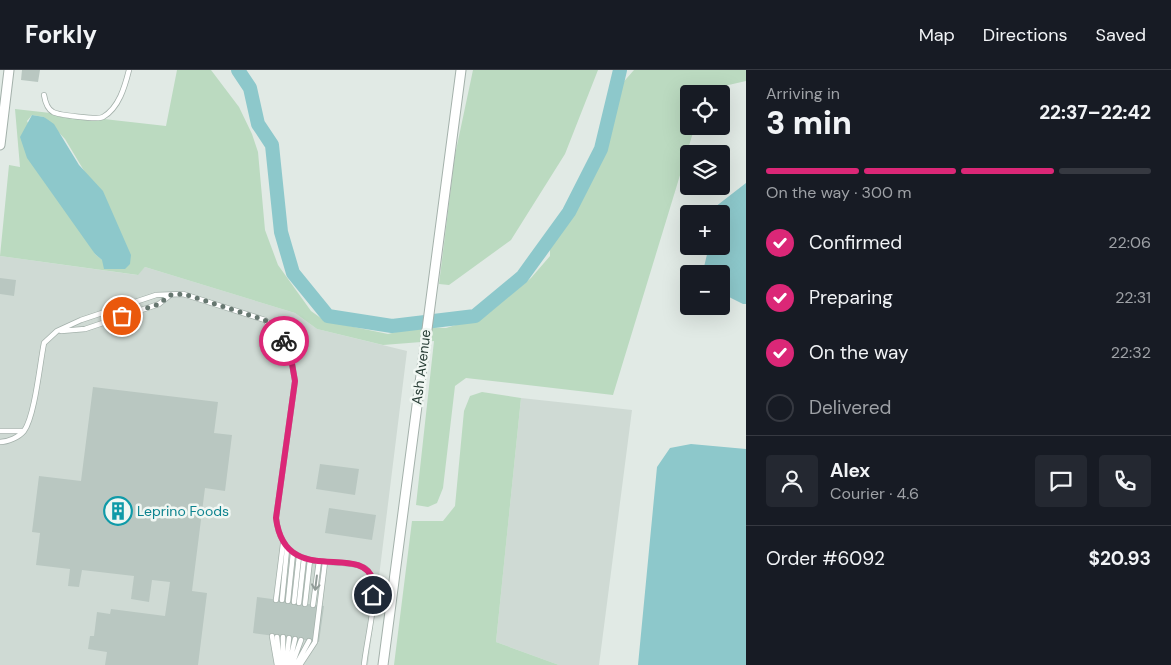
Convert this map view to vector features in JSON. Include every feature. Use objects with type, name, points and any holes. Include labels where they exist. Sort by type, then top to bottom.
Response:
[{"type":"street","points":[[0,145],[9,70]]},
{"type":"street","name":"Ash Avenue","points":[[383,665],[461,70]]},
{"type":"lane","points":[[44,95],[48,107],[54,113],[100,118],[108,113],[123,93],[129,70]]},
{"type":"lane","points":[[0,442],[8,442],[24,430],[34,401],[44,343],[57,331],[81,320],[156,295],[184,294],[265,320],[282,338],[291,358],[295,381],[276,518],[278,535],[287,549],[301,557],[310,560],[356,565],[367,570],[373,580],[364,665]]},
{"type":"lane","points":[[57,331],[85,329],[159,304],[170,295]]},
{"type":"lane","points":[[0,431],[24,430]]},
{"type":"lane","points":[[282,600],[283,544]]},
{"type":"lane","points":[[282,600],[287,549]]},
{"type":"lane","points":[[282,600],[293,553]]},
{"type":"lane","points":[[296,602],[301,557]]},
{"type":"lane","points":[[306,604],[310,560]]},
{"type":"lane","points":[[314,605],[318,561]]},
{"type":"lane","points":[[300,665],[315,642],[325,562]]},
{"type":"lane","points":[[272,636],[286,665]]},
{"type":"lane","points":[[278,637],[286,665]]},
{"type":"lane","points":[[286,638],[286,665]]},
{"type":"lane","points":[[286,665],[295,639]]},
{"type":"lane","points":[[286,665],[301,640]]},
{"type":"lane","points":[[286,665],[309,641]]},
{"type":"shaded area","points":[[0,256],[137,275],[145,267],[295,313],[317,329],[407,351],[368,665],[0,665]]},
{"type":"shaded area","points":[[521,398],[632,410],[599,665],[559,665],[496,642]]},
{"type":"green space","points":[[177,70],[211,70],[239,107],[252,134],[258,152],[265,230],[278,265],[311,311],[325,321],[388,334],[416,327],[446,328],[485,316],[531,278],[550,256],[550,247],[574,210],[604,148],[619,87],[634,70],[746,70],[746,81],[728,85],[680,85],[680,135],[692,135],[689,145],[680,145],[680,175],[613,395],[466,378],[455,386],[443,488],[437,503],[428,507],[416,505],[434,341],[383,345],[317,329],[295,313],[145,267],[138,275],[0,256],[9,165],[20,167],[15,109],[166,126]],"holes":[[[32,115],[44,117],[65,139],[86,174],[102,260],[95,254],[27,121]]]},
{"type":"green space","points":[[473,70],[598,70],[565,154],[511,240],[449,285],[439,284],[455,155]]},
{"type":"green space","points":[[482,392],[521,398],[496,642],[559,665],[394,665],[412,521],[443,521],[455,506],[464,411],[470,396]]},
{"type":"water","points":[[32,115],[44,117],[54,124],[79,165],[103,191],[131,255],[130,264],[125,269],[104,269],[102,260],[95,254],[27,158],[20,137]]},
{"type":"water","points":[[746,183],[746,304],[730,298],[730,265],[704,265],[707,255],[730,255],[730,205],[718,205]]},
{"type":"water","points":[[691,444],[746,449],[746,665],[638,665],[657,467],[670,448]]},
{"type":"building","points":[[22,70],[40,70],[38,82],[21,80]]},
{"type":"building","points":[[0,278],[16,280],[14,296],[0,294]]},
{"type":"building","name":"Leprino Foods","points":[[93,387],[218,402],[214,433],[232,435],[225,491],[205,488],[192,591],[207,593],[198,665],[105,665],[107,652],[88,649],[90,636],[94,636],[97,612],[110,614],[111,609],[165,616],[170,582],[152,580],[149,602],[131,599],[134,576],[82,570],[79,587],[68,586],[70,569],[36,565],[40,533],[32,532],[39,476],[81,481]]},
{"type":"building","points":[[320,464],[359,469],[355,495],[316,489]]},
{"type":"building","points":[[329,508],[376,515],[372,540],[325,533]]},
{"type":"building","points":[[257,597],[324,606],[319,642],[253,633]]},
{"type":"waterway","points":[[238,70],[250,88],[258,124],[272,145],[281,232],[293,273],[328,316],[392,326],[475,316],[522,277],[569,212],[601,149],[620,70]]},
{"type":"way so far","points":[[122,316],[159,304],[170,295],[184,294],[265,320],[284,341]]},
{"type":"place","name":"Leprino Foods","points":[[118,511]]},
{"type":"route","points":[[284,341],[291,358],[295,381],[276,518],[278,535],[287,549],[299,556],[310,560],[356,565],[367,570],[373,580],[373,595]]}]
